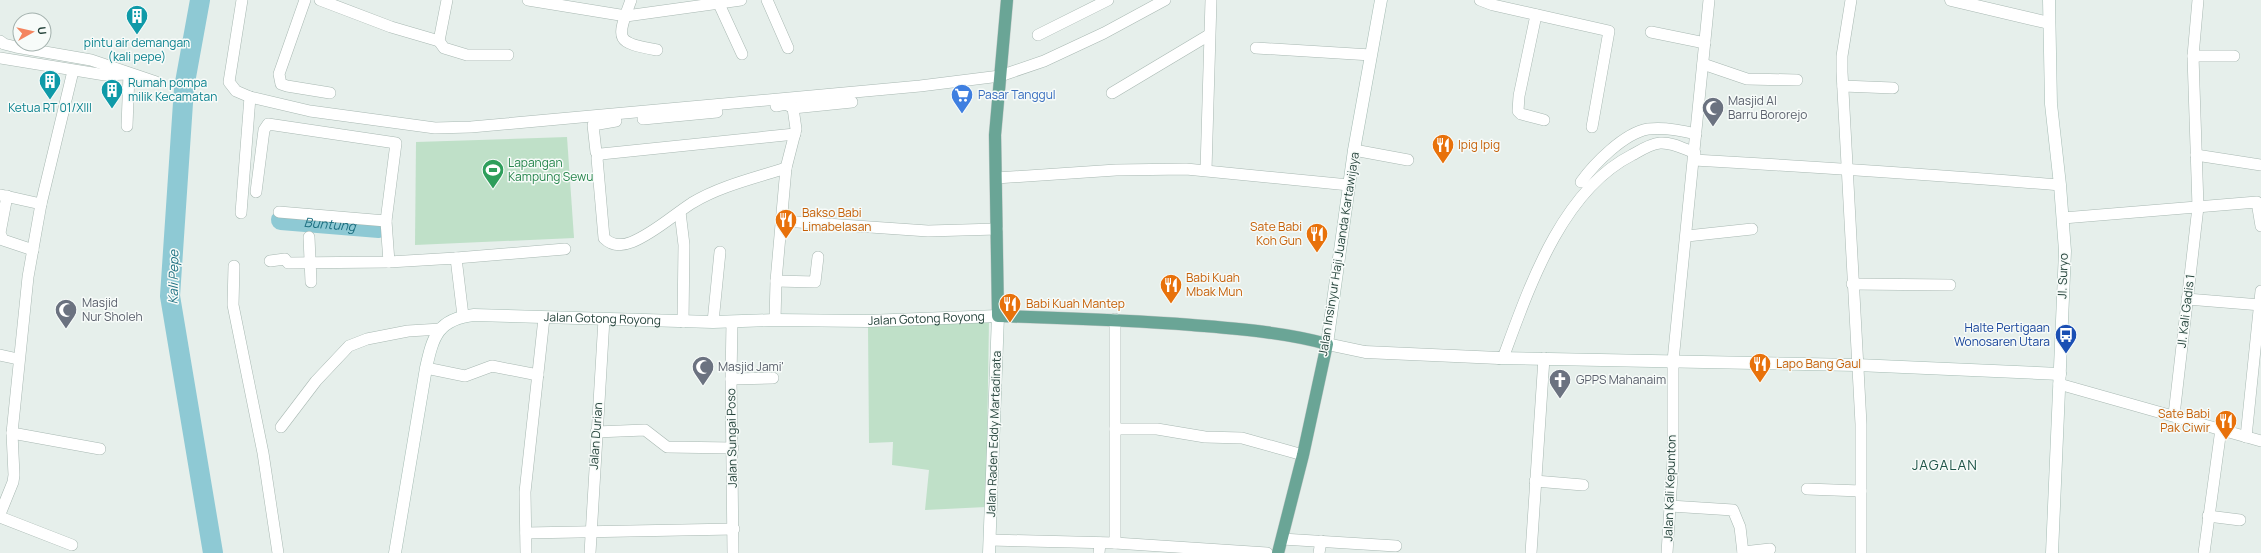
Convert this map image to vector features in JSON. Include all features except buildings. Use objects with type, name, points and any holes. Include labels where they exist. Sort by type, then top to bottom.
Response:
[{"type":"main road","points":[[1008,0],[995,135],[998,316],[1115,319],[1247,330],[1295,336],[1365,352],[1485,358],[1673,360],[1857,365],[2059,379]]},
{"type":"main road","name":"Jalan Insinyur Haji Juanda Kartawijaya","points":[[1278,553],[1303,455],[1328,344],[1354,150],[1381,0]]},
{"type":"main road","points":[[1951,0],[2049,23]]},
{"type":"main road","name":"Jl. Suryo","points":[[2049,0],[2051,98],[2065,252],[2052,553]]},
{"type":"main road","points":[[395,553],[426,368],[433,338],[440,329],[463,316]]},
{"type":"main road","name":"Jalan Gotong Royong","points":[[463,316],[732,322],[775,320],[867,321],[998,316]]},
{"type":"main road","name":"Jalan Raden Eddy Martadinata","points":[[989,553],[998,316]]},
{"type":"street","points":[[242,0],[229,82],[236,91],[250,97],[310,111],[435,128],[471,127],[920,86],[1000,76],[1044,61],[1104,33],[1164,0]]},
{"type":"street","points":[[305,0],[279,74],[279,80],[281,84],[287,86],[330,93]]},
{"type":"street","points":[[320,0],[398,30],[439,41],[444,48],[467,55],[508,55]]},
{"type":"street","points":[[439,41],[447,0]]},
{"type":"street","points":[[528,0],[626,16],[741,0]]},
{"type":"street","points":[[631,0],[621,31],[624,41],[629,44],[658,50]]},
{"type":"street","points":[[767,0],[788,48]]},
{"type":"street","points":[[1038,35],[1108,0]]},
{"type":"street","points":[[1206,170],[1211,0]]},
{"type":"street","points":[[1480,0],[1493,6],[1609,31],[1592,127]]},
{"type":"street","name":"Jalan Kali Kepunton","points":[[1668,553],[1673,360],[1687,236],[1709,0]]},
{"type":"street","points":[[1851,0],[1842,56],[1842,72],[1852,284],[1860,396],[1861,553]]},
{"type":"street","name":"Jl. Kali Gadis 1","points":[[2174,415],[2198,207],[2194,56],[2198,0]]},
{"type":"street","points":[[719,4],[742,54]]},
{"type":"street","points":[[1536,15],[1519,96],[1518,111],[1521,114],[1544,120]]},
{"type":"street","points":[[1651,32],[1705,43]]},
{"type":"street","points":[[1112,93],[1209,35]]},
{"type":"street","points":[[0,41],[4,44],[16,47],[91,60],[156,82]]},
{"type":"street","points":[[1256,48],[1370,55]]},
{"type":"street","points":[[2194,56],[2234,56]]},
{"type":"street","points":[[1,60],[105,75],[129,74]]},
{"type":"street","points":[[1703,64],[1747,79],[1797,80]]},
{"type":"street","points":[[72,70],[57,142],[41,204],[33,250],[18,359],[12,433],[13,482],[0,515],[72,545]]},
{"type":"street","points":[[127,126],[129,74]]},
{"type":"street","points":[[1843,86],[1893,88]]},
{"type":"street","points":[[241,213],[250,97]]},
{"type":"street","points":[[786,168],[717,191],[691,204],[632,242],[618,245],[610,243],[604,238],[598,155],[596,152],[594,124],[786,104],[793,108],[852,102]]},
{"type":"street","points":[[775,320],[776,281],[783,221],[786,168],[795,134],[793,108]]},
{"type":"street","points":[[256,192],[264,130],[267,125],[396,142],[386,221],[389,262]]},
{"type":"street","points":[[1588,179],[1611,168],[1648,138],[1672,129],[1695,148]]},
{"type":"street","points":[[598,155],[795,134]]},
{"type":"street","points":[[1501,358],[1531,282],[1588,179],[1607,153],[1631,136],[1648,138],[1660,143],[1847,171],[1927,174],[2060,185]]},
{"type":"street","points":[[1354,150],[1408,160]]},
{"type":"street","points":[[2196,156],[2261,165]]},
{"type":"street","points":[[996,178],[1163,168],[1206,170],[1349,185]]},
{"type":"street","points":[[33,250],[3,240],[1,237],[4,195],[41,204]]},
{"type":"street","points":[[2063,218],[2198,207],[2259,199],[2260,226]]},
{"type":"street","points":[[279,212],[386,221]]},
{"type":"street","points":[[680,212],[684,245],[683,322]]},
{"type":"street","points":[[783,221],[928,231],[997,229]]},
{"type":"street","points":[[1687,236],[1752,229]]},
{"type":"street","points":[[309,238],[311,282]]},
{"type":"street","points":[[270,261],[285,259],[288,263],[389,262],[565,249]]},
{"type":"street","points":[[713,322],[720,252]]},
{"type":"street","points":[[776,281],[815,282],[818,257]]},
{"type":"street","points":[[456,258],[463,316]]},
{"type":"street","points":[[234,266],[233,305],[263,453],[278,553]]},
{"type":"street","points":[[1852,284],[1950,285]]},
{"type":"street","points":[[2246,437],[2261,291]]},
{"type":"street","points":[[2187,299],[2260,305]]},
{"type":"street","points":[[526,553],[525,492],[544,318]]},
{"type":"street","name":"Jalan Durian","points":[[590,553],[596,432],[604,319]]},
{"type":"street","points":[[1115,319],[1115,543]]},
{"type":"street","name":"Jalan Sungai Poso","points":[[732,322],[731,379],[734,529],[733,553]]},
{"type":"street","points":[[281,427],[316,381],[349,346],[381,337],[440,329]]},
{"type":"street","points":[[0,355],[18,359]]},
{"type":"street","points":[[1531,553],[1544,358]]},
{"type":"street","points":[[426,368],[465,376],[492,366],[538,375]]},
{"type":"street","points":[[731,379],[773,378]]},
{"type":"street","points":[[2059,379],[2261,441]]},
{"type":"street","points":[[1115,429],[1157,429],[1205,437],[1242,438],[1303,455]]},
{"type":"street","points":[[2204,553],[2221,429]]},
{"type":"street","points":[[596,432],[645,430],[667,447],[733,448]]},
{"type":"street","points":[[12,433],[100,450]]},
{"type":"street","points":[[1535,482],[1583,485]]},
{"type":"street","points":[[1807,489],[1861,491]]},
{"type":"street","points":[[1670,506],[1733,510],[1740,527],[1743,552],[1770,549]]},
{"type":"street","points":[[2208,516],[2240,520]]},
{"type":"street","points":[[526,533],[591,533],[734,529]]},
{"type":"street","points":[[990,540],[1099,548],[1115,543],[1267,553]]},
{"type":"street","points":[[1282,540],[1396,546]]},
{"type":"street","points":[[1318,541],[1319,553]]},
{"type":"green space","name":"Lapangan Kampung Sewu","points":[[567,137],[574,238],[415,245],[416,142]]},
{"type":"green space","points":[[989,320],[986,507],[925,510],[929,470],[892,465],[893,442],[869,443],[868,326]]},
{"type":"waterway","name":"Kali Pepe","points":[[200,0],[184,88],[170,296],[213,553]]},
{"type":"waterway","name":"Buntung","points":[[281,220],[379,228]]},
{"type":"place","name":"pintu air demangan (kali pepe)","points":[[137,36]]},
{"type":"place","name":"Ketua RT 01/XIII","points":[[50,100]]},
{"type":"place","name":"Rumah pompa milik Kecamatan","points":[[112,110]]},
{"type":"place","name":"Pasar Tanggul","points":[[962,114]]},
{"type":"place","name":"Masjid Al Barru Bororejo","points":[[1713,128]]},
{"type":"place","name":"Ipig Ipig","points":[[1443,164]]},
{"type":"place","name":"Lapangan Kampung Sewu","points":[[493,190]]},
{"type":"place","name":"Bakso Babi Limabelasan","points":[[786,240]]},
{"type":"place","name":"Sate Babi Koh Gun","points":[[1317,254]]},
{"type":"place","name":"Babi Kuah Mbak Mun","points":[[1171,304]]},
{"type":"place","name":"Babi Kuah Mantep","points":[[1010,324]]},
{"type":"place","name":"Masjid Nur Sholeh","points":[[66,330]]},
{"type":"place","name":"Halte Pertigaan Wonosaren Utara","points":[[2066,354]]},
{"type":"place","name":"Lapo Bang Gaul","points":[[1760,384]]},
{"type":"place","name":"Masjid Jami'","points":[[703,386]]},
{"type":"place","name":"GPPS Mahanaim","points":[[1560,400]]},
{"type":"place","name":"Sate Babi Pak Ciwir","points":[[2226,440]]},
{"type":"district","name":"JAGALAN","points":[[1945,465]]}]
